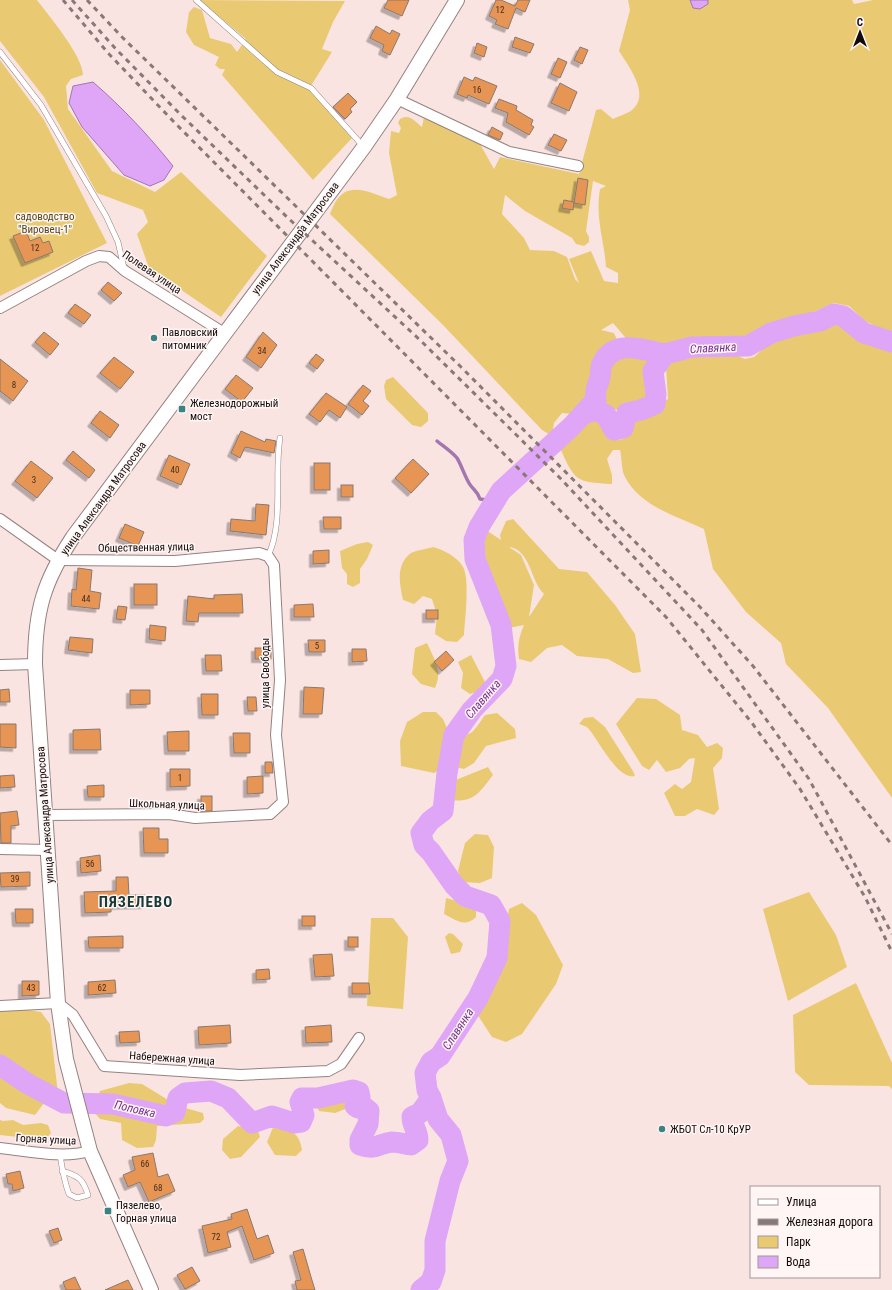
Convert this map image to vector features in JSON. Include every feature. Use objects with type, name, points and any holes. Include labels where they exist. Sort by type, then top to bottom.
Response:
[{"type":"main road","name":"улица Александра Матросова","points":[[151,1290],[90,1151],[66,1059],[58,1003],[35,664],[37,623],[41,602],[47,582],[58,560],[73,537],[364,147],[397,99],[457,0]]},
{"type":"street","points":[[397,99],[509,152],[578,166]]},
{"type":"street","name":"Полевая улица","points":[[0,308],[86,261],[99,256],[109,257],[125,270],[224,333]]},
{"type":"street","points":[[0,519],[17,533],[58,560]]},
{"type":"street","name":"Общественная улица","points":[[58,560],[175,561],[263,555]]},
{"type":"street","name":"улица Свободы","points":[[263,555],[274,565],[280,680],[276,735],[283,802]]},
{"type":"street","points":[[0,665],[35,664]]},
{"type":"street","name":"Школьная улица","points":[[46,815],[169,814],[194,818],[247,816],[270,814],[283,802]]},
{"type":"street","points":[[0,849],[48,850]]},
{"type":"street","points":[[0,1006],[58,1003]]},
{"type":"street","name":"Набережная улица","points":[[58,1003],[73,1015],[104,1066],[240,1075],[328,1072],[340,1064],[358,1038]]},
{"type":"street","name":"Горная улица","points":[[0,1148],[60,1155],[80,1154],[90,1151]]},
{"type":"lane","points":[[196,0],[276,72],[311,88],[364,147]]},
{"type":"lane","points":[[0,52],[41,105],[102,210],[118,242],[125,270]]},
{"type":"lane","points":[[263,555],[272,548],[276,526],[277,473],[280,438]]},
{"type":"lane","points":[[60,1155],[62,1170],[69,1194],[77,1198],[88,1195],[84,1182],[75,1174],[62,1170]]},
{"type":"green space","points":[[0,0],[37,0],[72,47],[82,67],[83,75],[71,79],[66,86],[68,109],[112,171],[155,192],[181,172],[267,256],[221,317],[149,268],[137,234],[148,222],[143,210],[97,193],[44,97],[0,41]]},
{"type":"green space","points":[[199,0],[345,1],[333,22],[322,49],[332,52],[309,89],[352,138],[313,180],[222,75],[225,69],[220,69],[215,65],[219,57],[194,45],[186,32],[189,12],[194,7],[202,10],[210,38],[231,44],[237,52],[246,39]]},
{"type":"green space","points":[[628,0],[852,0],[854,4],[873,0],[892,0],[892,336],[864,320],[849,306],[834,303],[790,323],[770,328],[753,336],[734,341],[703,340],[666,347],[653,362],[649,375],[653,393],[645,401],[634,407],[616,410],[592,402],[572,414],[562,413],[554,423],[552,436],[542,430],[443,325],[330,214],[338,199],[350,190],[363,190],[389,199],[397,195],[389,153],[391,131],[399,133],[401,128],[398,123],[403,117],[412,118],[422,127],[424,117],[480,144],[494,169],[500,157],[579,174],[596,110],[601,109],[613,119],[632,110],[637,103],[639,88],[632,72],[619,51],[630,10]],"holes":[[[593,181],[606,186],[600,189],[599,219],[606,267],[618,273],[618,283],[604,281],[591,251],[569,259],[579,283],[575,279],[567,257],[554,251],[530,250],[524,238],[502,214],[505,195],[525,211],[572,238],[576,244],[584,246],[589,242],[589,237],[586,231]],[[613,323],[630,343],[618,342],[614,333],[601,330]]]},
{"type":"green space","name":"садоводство \"Вировец-1\"","points":[[0,60],[44,120],[107,243],[0,296]]},
{"type":"green space","points":[[838,322],[857,337],[884,345],[892,352],[892,798],[828,708],[786,664],[781,643],[746,612],[713,569],[704,529],[660,509],[640,496],[625,477],[620,450],[613,450],[607,459],[612,475],[612,484],[590,482],[578,478],[569,467],[560,448],[586,419],[593,416],[599,416],[604,420],[619,440],[628,437],[632,428],[626,420],[668,399],[666,367],[673,358],[694,352],[728,352],[745,359],[754,357],[769,343],[794,332],[818,331]]},
{"type":"green space","points":[[393,377],[428,413],[428,421],[421,427],[412,425],[386,399],[384,386],[386,380]]},
{"type":"green space","points":[[513,519],[559,569],[587,572],[615,605],[635,634],[641,672],[633,673],[608,659],[577,656],[562,645],[547,648],[531,662],[519,659],[519,641],[524,625],[509,628],[477,545],[483,528],[501,540],[500,535],[506,521]],"holes":[[[509,547],[516,549],[526,560],[536,582],[544,594],[529,617],[534,585],[521,555]]]},
{"type":"green space","points":[[368,542],[373,545],[367,559],[360,569],[360,583],[353,587],[347,584],[347,574],[342,568],[340,551],[357,544]]},
{"type":"green space","points":[[433,547],[454,557],[463,567],[465,573],[466,600],[464,635],[457,642],[446,641],[435,634],[437,615],[432,599],[423,596],[414,604],[403,600],[400,575],[403,563],[411,553]]},
{"type":"green space","points":[[427,643],[437,665],[438,676],[435,688],[421,684],[412,674],[415,648]]},
{"type":"green space","points":[[471,655],[485,682],[483,690],[470,694],[461,688],[463,673],[458,662]]},
{"type":"green space","points":[[637,698],[656,699],[680,715],[682,730],[698,735],[707,747],[717,743],[723,748],[722,758],[713,768],[719,809],[714,815],[697,809],[685,816],[675,816],[664,793],[675,784],[682,789],[691,782],[695,758],[689,759],[680,768],[666,772],[657,760],[649,770],[642,766],[616,724]]},
{"type":"green space","points":[[423,712],[436,712],[443,719],[450,735],[457,736],[463,736],[474,730],[485,715],[497,713],[515,729],[516,738],[486,746],[474,763],[464,769],[448,765],[434,773],[401,766],[400,741],[407,722]]},
{"type":"green space","points":[[593,717],[605,727],[635,776],[629,776],[615,766],[588,728],[579,724],[584,718]]},
{"type":"green space","points":[[488,767],[493,775],[480,792],[465,800],[450,800],[448,783]]},
{"type":"green space","points":[[475,834],[488,835],[494,847],[492,878],[480,883],[462,882],[458,871],[465,843]]},
{"type":"green space","points":[[809,892],[836,935],[847,967],[788,1001],[763,909]]},
{"type":"green space","points":[[446,898],[476,906],[476,917],[468,922],[460,922],[444,914]]},
{"type":"green space","points":[[522,903],[536,915],[563,965],[556,984],[522,1034],[506,1042],[492,1037],[477,1014],[500,962],[509,909]]},
{"type":"green space","points":[[371,918],[393,918],[408,937],[403,1009],[367,1006]]},
{"type":"green space","points":[[449,933],[453,934],[463,944],[460,952],[451,954],[445,937]]},
{"type":"green space","points":[[856,983],[892,1063],[892,1089],[889,1086],[809,1085],[795,1072],[793,1015]]},
{"type":"green space","points":[[8,1007],[41,1012],[50,1024],[58,1094],[52,1103],[44,1103],[35,1115],[6,1108],[0,1103],[0,1009]]},
{"type":"green space","points":[[129,1083],[142,1084],[178,1106],[203,1113],[204,1119],[200,1123],[157,1126],[156,1140],[153,1147],[137,1148],[122,1140],[121,1123],[100,1119],[93,1111],[100,1091]]},
{"type":"green space","points":[[334,1089],[350,1092],[353,1098],[353,1106],[335,1113],[319,1111],[316,1104],[318,1093]]},
{"type":"green space","points":[[0,1120],[13,1120],[23,1125],[41,1123],[48,1125],[51,1133],[45,1140],[0,1135]]},
{"type":"green space","points":[[274,1125],[293,1132],[299,1139],[302,1150],[296,1156],[275,1155],[267,1142]]},
{"type":"green space","points":[[238,1126],[258,1131],[260,1137],[241,1157],[230,1159],[222,1150],[223,1139]]},
{"type":"water","points":[[690,0],[708,0],[708,4],[700,9],[693,8]]},
{"type":"water","points":[[93,82],[135,122],[173,166],[164,180],[150,186],[124,175],[82,127],[69,103],[73,86]]},
{"type":"building","points":[[388,0],[409,0],[402,16],[384,8]]},
{"type":"building","points":[[496,0],[501,0],[515,6],[518,0],[530,0],[525,12],[516,8],[508,29],[495,24],[497,20],[489,16]]},
{"type":"building","points":[[376,26],[390,34],[392,30],[400,34],[390,55],[382,51],[384,45],[370,38]]},
{"type":"building","points":[[515,37],[534,44],[530,53],[512,47]]},
{"type":"building","points":[[477,43],[487,47],[484,57],[474,53]]},
{"type":"building","points":[[580,47],[588,50],[582,64],[574,60]]},
{"type":"building","points":[[558,58],[567,62],[560,78],[551,74]]},
{"type":"building","points":[[464,77],[473,81],[475,77],[497,86],[489,104],[468,95],[467,98],[457,94]]},
{"type":"building","points":[[560,83],[577,92],[569,111],[551,103]]},
{"type":"building","points":[[348,93],[357,102],[350,109],[352,112],[345,119],[333,107]]},
{"type":"building","points":[[499,99],[517,106],[516,110],[533,120],[531,125],[534,127],[529,135],[506,122],[508,113],[495,108]]},
{"type":"building","points":[[492,127],[503,133],[500,140],[488,135]]},
{"type":"building","points":[[554,134],[567,140],[561,151],[548,145]]},
{"type":"building","points":[[578,178],[588,180],[585,205],[574,203]]},
{"type":"building","points":[[564,200],[574,202],[573,210],[562,208]]},
{"type":"building","points":[[26,231],[30,241],[40,237],[43,243],[49,241],[53,252],[25,263],[13,236]]},
{"type":"building","points":[[108,282],[122,293],[114,301],[101,290]]},
{"type":"building","points":[[75,304],[91,315],[84,324],[68,313]]},
{"type":"building","points":[[44,332],[59,344],[50,355],[35,342]]},
{"type":"building","points":[[263,332],[277,345],[261,368],[246,357]]},
{"type":"building","points":[[316,354],[324,360],[317,369],[309,363]]},
{"type":"building","points":[[114,357],[134,372],[120,389],[100,373]]},
{"type":"building","points":[[0,359],[28,381],[13,401],[0,391]]},
{"type":"building","points":[[236,375],[253,388],[242,402],[225,389]]},
{"type":"building","points":[[363,385],[371,391],[363,401],[369,406],[362,415],[348,404]]},
{"type":"building","points":[[326,393],[347,407],[340,418],[329,410],[320,422],[309,414]]},
{"type":"building","points":[[100,411],[119,425],[110,438],[91,423]]},
{"type":"building","points":[[241,431],[265,442],[266,439],[276,441],[274,453],[245,447],[240,458],[231,453]]},
{"type":"building","points":[[73,451],[95,470],[89,478],[66,460]]},
{"type":"building","points":[[169,455],[190,464],[181,485],[160,476]]},
{"type":"building","points":[[413,459],[429,474],[411,493],[395,478]]},
{"type":"building","points":[[31,461],[53,478],[37,498],[15,481]]},
{"type":"building","points":[[314,463],[330,463],[330,490],[314,490]]},
{"type":"building","points":[[341,485],[353,485],[353,497],[341,497]]},
{"type":"building","points":[[256,504],[269,505],[266,535],[230,531],[231,519],[255,521]]},
{"type":"building","points":[[323,517],[341,517],[341,529],[324,529]]},
{"type":"building","points":[[125,524],[144,532],[138,546],[119,538]]},
{"type":"building","points":[[329,550],[329,563],[313,564],[313,551]]},
{"type":"building","points":[[78,568],[92,570],[90,591],[101,593],[99,609],[71,606],[72,589],[76,590]]},
{"type":"building","points":[[134,584],[157,584],[157,605],[134,605]]},
{"type":"building","points":[[242,594],[243,613],[199,613],[198,622],[186,621],[188,596],[214,599],[214,595]]},
{"type":"building","points":[[313,604],[314,617],[294,617],[294,605]]},
{"type":"building","points":[[118,606],[127,607],[125,620],[116,619]]},
{"type":"building","points":[[426,610],[438,610],[438,619],[426,619]]},
{"type":"building","points":[[150,625],[166,627],[165,641],[149,639]]},
{"type":"building","points":[[70,637],[93,639],[92,653],[68,650]]},
{"type":"building","points":[[308,640],[325,640],[325,652],[309,652]]},
{"type":"building","points":[[255,648],[271,648],[271,659],[255,659]]},
{"type":"building","points":[[352,649],[366,649],[367,661],[352,662]]},
{"type":"building","points":[[446,651],[454,660],[442,671],[434,662]]},
{"type":"building","points":[[205,655],[221,655],[222,671],[206,671]]},
{"type":"building","points":[[304,687],[324,688],[322,714],[303,714]]},
{"type":"building","points":[[9,689],[10,702],[0,702],[0,690]]},
{"type":"building","points":[[130,690],[150,690],[150,704],[130,705]]},
{"type":"building","points":[[201,694],[218,694],[218,715],[202,715]]},
{"type":"building","points":[[247,697],[256,697],[257,711],[248,711]]},
{"type":"building","points":[[0,724],[16,724],[16,748],[0,747]]},
{"type":"building","points":[[100,729],[101,750],[73,750],[73,730]]},
{"type":"building","points":[[189,731],[189,751],[168,751],[167,732]]},
{"type":"building","points":[[233,733],[250,733],[250,753],[234,753]]},
{"type":"building","points":[[265,762],[272,762],[273,773],[265,773]]},
{"type":"building","points":[[170,769],[190,769],[190,786],[170,787]]},
{"type":"building","points":[[14,775],[15,787],[0,788],[0,776]]},
{"type":"building","points":[[263,776],[263,793],[247,794],[247,777]]},
{"type":"building","points":[[104,785],[104,797],[88,797],[87,786]]},
{"type":"building","points":[[201,796],[212,796],[212,811],[201,811]]},
{"type":"building","points":[[17,811],[19,825],[11,826],[11,843],[1,843],[0,813]]},
{"type":"building","points":[[143,828],[159,828],[159,839],[168,839],[168,853],[144,853]]},
{"type":"building","points":[[100,855],[101,871],[81,873],[80,858]]},
{"type":"building","points":[[30,872],[30,886],[1,887],[0,873]]},
{"type":"building","points":[[116,877],[128,877],[129,895],[145,895],[145,905],[111,906],[111,912],[85,913],[84,892],[116,891]]},
{"type":"building","points":[[15,909],[33,909],[33,923],[16,923]]},
{"type":"building","points":[[302,916],[315,916],[315,926],[302,926]]},
{"type":"building","points":[[123,936],[123,948],[89,948],[88,937]]},
{"type":"building","points":[[348,937],[358,937],[358,947],[348,947]]},
{"type":"building","points":[[332,954],[334,976],[315,977],[313,955]]},
{"type":"building","points":[[269,969],[270,979],[256,980],[256,970]]},
{"type":"building","points":[[115,980],[116,993],[88,995],[88,982]]},
{"type":"building","points":[[22,981],[39,981],[39,995],[22,996]]},
{"type":"building","points":[[352,983],[369,983],[370,994],[352,994]]},
{"type":"building","points":[[230,1025],[231,1043],[199,1045],[198,1027]]},
{"type":"building","points":[[331,1025],[332,1042],[306,1043],[305,1027]]},
{"type":"building","points":[[139,1031],[140,1042],[120,1043],[119,1032]]},
{"type":"building","points":[[153,1153],[158,1177],[168,1174],[175,1191],[149,1202],[140,1182],[128,1187],[123,1175],[135,1170],[132,1157]]},
{"type":"building","points":[[20,1171],[24,1188],[13,1191],[12,1184],[8,1184],[6,1174]]},
{"type":"building","points":[[247,1209],[257,1239],[268,1235],[274,1253],[254,1260],[242,1226],[227,1232],[231,1247],[208,1253],[202,1226],[232,1219],[231,1214]]},
{"type":"building","points":[[58,1228],[62,1240],[54,1243],[49,1231]]},
{"type":"building","points":[[303,1249],[315,1290],[297,1290],[295,1281],[301,1280],[293,1252]]},
{"type":"building","points":[[192,1267],[200,1281],[185,1289],[177,1275]]},
{"type":"building","points":[[75,1277],[81,1290],[66,1290],[63,1282]]},
{"type":"building","points":[[128,1280],[133,1290],[105,1290]]},
{"type":"waterway","name":"Славянка","points":[[421,1290],[431,1282],[435,1270],[435,1241],[450,1181],[458,1161],[451,1135],[438,1119],[427,1090],[425,1073],[431,1062],[440,1056],[478,998],[497,958],[500,921],[491,905],[465,896],[454,885],[431,852],[424,845],[421,833],[430,821],[443,811],[447,773],[454,735],[472,710],[502,679],[506,666],[501,625],[475,559],[474,540],[479,527],[501,491],[571,427],[583,414],[596,410],[606,415],[614,430],[623,428],[627,413],[641,410],[655,404],[656,394],[653,371],[665,354],[692,347],[748,346],[771,333],[794,326],[820,321],[834,314],[843,316],[864,333],[892,342]]},
{"type":"waterway","points":[[583,414],[596,400],[596,390],[600,377],[601,366],[607,356],[621,348],[639,349],[665,354]]},
{"type":"waterway","points":[[437,441],[457,458],[469,483],[480,499],[494,501]]},
{"type":"waterway","name":"Поповка","points":[[0,1065],[28,1084],[64,1103],[113,1104],[166,1116],[175,1112],[178,1098],[185,1093],[211,1091],[228,1098],[252,1123],[272,1116],[294,1123],[301,1122],[304,1115],[300,1102],[302,1098],[318,1098],[353,1090],[359,1092],[360,1097],[355,1106],[358,1108],[364,1107],[369,1111],[368,1124],[360,1140],[360,1145],[366,1147],[374,1147],[392,1142],[411,1145],[418,1140],[412,1117],[420,1113],[431,1098]]},
{"type":"railway","points":[[63,0],[109,54],[174,122],[666,617],[752,723],[800,789],[865,897],[892,952]]},
{"type":"railway","points":[[72,0],[115,48],[181,115],[287,217],[420,340],[561,479],[702,630],[809,779],[892,934]]},
{"type":"railway","points":[[87,0],[122,37],[461,367],[700,607],[753,666],[892,845]]},
{"type":"place","name":"Павловский питомник","points":[[154,338]]},
{"type":"place","name":"Железнодорожный мост","points":[[182,409]]},
{"type":"place","name":"ЖБОТ Сл-10 КрУР","points":[[662,1129]]},
{"type":"place","name":"Пязелево, Горная улица","points":[[108,1211]]},
{"type":"district","name":"ПЯЗЕЛЕВО","points":[[136,902]]}]
